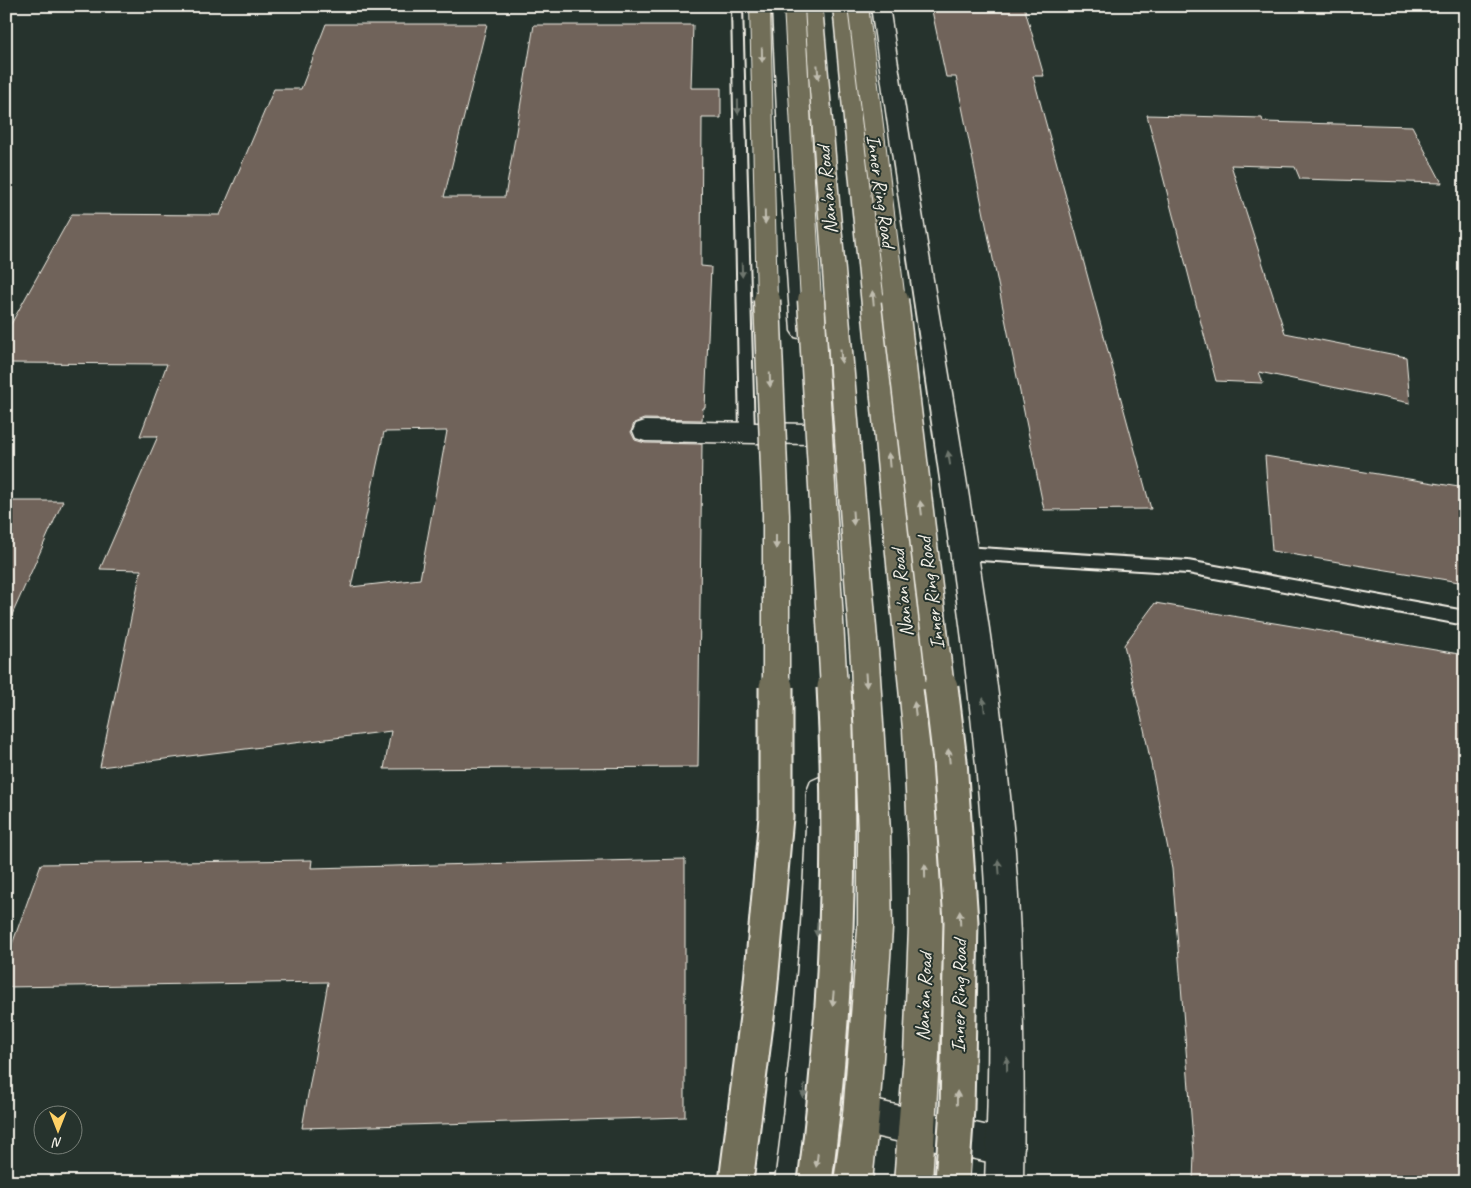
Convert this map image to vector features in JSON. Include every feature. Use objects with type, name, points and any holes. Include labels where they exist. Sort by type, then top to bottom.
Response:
[{"type":"main road","points":[[736,1182],[759,1002],[776,817],[776,515],[767,293],[760,6]]},
{"type":"main road","points":[[780,6],[789,156],[810,434],[821,623],[822,800],[819,904],[802,1119],[794,1182]]},
{"type":"main road","points":[[794,6],[836,728],[838,850],[834,982],[822,1127],[815,1182]]},
{"type":"main road","name":"Nan'an Road","points":[[813,6],[864,662],[873,811],[875,929],[861,1115],[853,1182]]},
{"type":"main road","name":"Nan'an Road","points":[[842,6],[894,519],[918,729],[924,833],[926,926],[923,1029],[913,1182]]},
{"type":"main road","name":"Inner Ring Road","points":[[858,6],[895,297],[950,761],[961,922],[957,1108],[952,1182]]},
{"type":"main road","points":[[861,1115],[917,1128],[1005,1165],[1007,1008],[1002,896],[992,774],[976,632],[880,6]]},
{"type":"main road","points":[[789,156],[821,107]]},
{"type":"main road","points":[[645,431],[810,434]]},
{"type":"lane","points":[[737,6],[747,433]]},
{"type":"lane","points":[[964,553],[1188,568],[1465,618]]},
{"type":"building","points":[[931,6],[1024,6],[1044,76],[1033,76],[1151,509],[1044,510],[956,77],[946,77]]},
{"type":"building","points":[[326,24],[487,24],[444,197],[505,197],[534,25],[693,25],[691,88],[721,88],[721,118],[702,118],[701,266],[711,267],[705,408],[703,408],[702,420],[644,419],[634,423],[631,432],[635,440],[645,443],[702,444],[698,767],[384,769],[391,731],[100,767],[141,570],[100,569],[158,436],[140,436],[167,364],[6,363],[6,333],[72,214],[220,215],[274,89],[301,89]],"holes":[[[447,431],[420,579],[351,587],[384,432]]]},
{"type":"building","points":[[1147,115],[1262,118],[1263,122],[1412,126],[1442,183],[1300,179],[1295,167],[1231,165],[1285,333],[1406,357],[1410,403],[1259,372],[1263,383],[1216,381]]},
{"type":"building","points":[[1265,456],[1465,488],[1465,583],[1272,551]]},
{"type":"building","points":[[6,501],[63,501],[6,628]]},
{"type":"building","points":[[1155,603],[1465,655],[1465,1182],[1193,1182],[1194,1153],[1172,869],[1144,729],[1124,645]]},
{"type":"building","points":[[685,859],[685,1117],[302,1128],[328,982],[6,987],[6,961],[41,864],[312,860],[311,868]]}]
